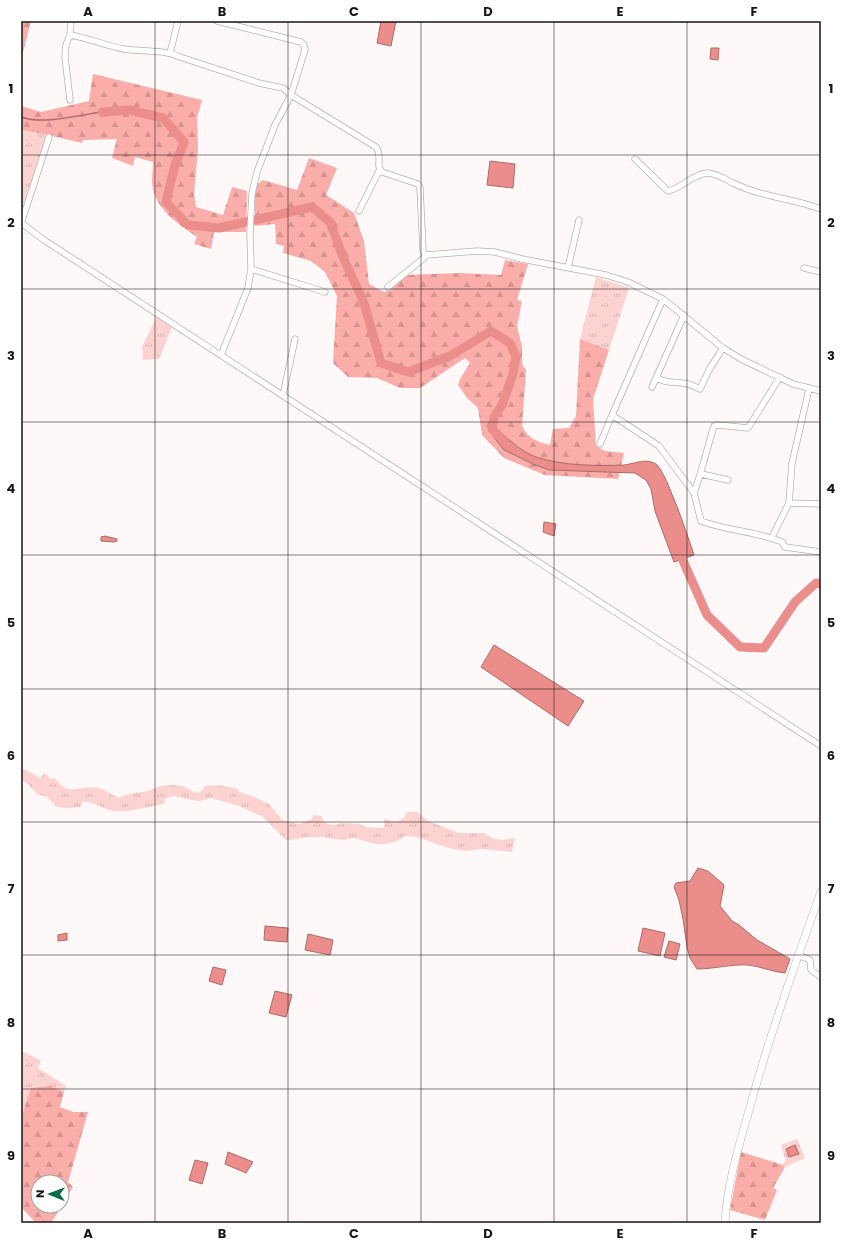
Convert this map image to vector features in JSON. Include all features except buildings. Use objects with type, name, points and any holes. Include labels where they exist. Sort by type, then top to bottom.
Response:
[{"type":"street","points":[[70,100],[65,57],[66,44],[70,35],[71,21]]},
{"type":"street","points":[[170,53],[178,21]]},
{"type":"street","points":[[217,21],[302,42],[305,50],[291,95],[275,125],[252,193],[250,233],[251,269],[248,288],[221,355]]},
{"type":"street","points":[[70,35],[84,37],[125,49],[170,53],[259,83],[283,88],[291,95],[376,146],[380,156],[380,169],[359,211]]},
{"type":"street","points":[[49,137],[21,224],[821,746]]},
{"type":"street","points":[[635,159],[668,191],[674,190],[706,173],[715,174],[740,186],[762,194],[821,209]]},
{"type":"street","points":[[380,169],[382,172],[418,184],[420,188],[423,251],[426,255]]},
{"type":"street","points":[[568,268],[579,220]]},
{"type":"street","points":[[388,287],[426,255],[476,251],[495,252],[606,276],[628,282],[663,300],[684,315],[723,348],[793,384],[821,391]]},
{"type":"street","points":[[804,268],[821,272]]},
{"type":"street","points":[[251,269],[325,292]]},
{"type":"street","points":[[600,444],[663,300]]},
{"type":"street","points":[[652,387],[684,315]]},
{"type":"street","points":[[282,395],[295,339]]},
{"type":"street","points":[[656,378],[667,383],[680,382],[700,388],[710,368],[723,348]]},
{"type":"street","points":[[694,492],[701,474],[714,426],[718,425],[748,428],[780,377]]},
{"type":"street","points":[[772,537],[789,503],[792,463],[808,388]]},
{"type":"street","points":[[612,415],[659,446],[694,492],[701,521],[714,526],[772,537],[782,542],[784,547],[821,552]]},
{"type":"street","points":[[701,474],[728,480]]},
{"type":"street","points":[[789,503],[821,504]]},
{"type":"street","points":[[725,1223],[729,1194],[740,1143],[766,1049],[821,890]]},
{"type":"street","points":[[798,955],[810,960],[811,970],[821,977]]},
{"type":"green space","points":[[21,21],[31,21],[21,60]]},
{"type":"green space","points":[[93,74],[202,100],[197,118],[198,148],[194,194],[196,207],[223,215],[232,187],[247,191],[246,232],[214,232],[211,249],[194,244],[197,237],[167,214],[161,207],[153,191],[153,162],[135,157],[133,166],[112,158],[117,139],[83,140],[82,143],[21,130],[21,106],[41,112],[89,101]]},
{"type":"green space","points":[[21,130],[48,135],[21,211]]},
{"type":"green space","points":[[309,158],[337,168],[326,195],[354,213],[364,241],[369,284],[384,292],[391,290],[406,275],[460,273],[501,275],[505,260],[528,264],[517,300],[522,301],[517,326],[522,347],[522,364],[526,370],[522,426],[527,434],[533,439],[550,445],[553,429],[569,428],[576,416],[580,339],[609,350],[593,399],[596,446],[605,451],[624,453],[618,479],[545,475],[504,458],[482,435],[478,408],[467,398],[458,385],[470,363],[465,358],[420,388],[400,388],[377,378],[348,377],[333,363],[337,296],[325,272],[311,261],[283,253],[284,246],[276,244],[275,224],[255,226],[255,195],[257,184],[263,180],[297,190]]},
{"type":"green space","points":[[596,277],[629,288],[609,350],[580,339]]},
{"type":"green space","points":[[157,316],[172,327],[159,359],[143,360],[142,347]]},
{"type":"green space","points":[[21,768],[40,778],[45,773],[51,779],[55,778],[65,788],[99,788],[119,798],[165,785],[183,786],[196,793],[200,792],[205,786],[209,785],[230,787],[238,789],[239,792],[269,804],[282,820],[299,824],[312,819],[313,815],[322,816],[322,819],[326,823],[332,825],[343,823],[360,824],[365,827],[384,828],[384,819],[396,822],[404,818],[407,812],[417,812],[428,821],[459,833],[484,833],[492,838],[501,840],[515,838],[512,852],[481,849],[466,851],[452,849],[417,837],[405,836],[395,842],[386,844],[376,844],[353,838],[343,840],[320,837],[306,837],[287,841],[262,816],[239,806],[211,798],[200,801],[173,796],[165,799],[164,804],[127,811],[110,810],[87,802],[82,802],[81,807],[57,807],[47,797],[37,794],[28,784],[21,780]]},
{"type":"green space","points":[[21,1051],[41,1060],[38,1068],[66,1086],[64,1092],[50,1086],[31,1088],[21,1118]]},
{"type":"green space","points":[[50,1086],[64,1092],[60,1107],[73,1112],[88,1112],[70,1175],[30,1174],[30,1214],[57,1214],[51,1223],[36,1223],[21,1207],[21,1118],[31,1088]]},
{"type":"green space","points":[[797,1139],[805,1158],[785,1167],[781,1164],[786,1162],[781,1145]]},
{"type":"green space","points":[[741,1152],[780,1164],[785,1167],[773,1188],[777,1190],[765,1220],[730,1210]]},
{"type":"green space","points":[[70,1184],[73,1187],[70,1192]]},
{"type":"shaded area","points":[[381,21],[396,21],[391,46],[377,43]]},
{"type":"shaded area","points":[[711,48],[719,48],[718,60],[710,59]]},
{"type":"shaded area","points":[[490,161],[515,164],[513,188],[487,185]]},
{"type":"shaded area","points":[[501,433],[526,452],[546,460],[568,464],[591,465],[624,465],[649,461],[657,465],[668,485],[694,555],[674,562],[655,511],[651,489],[646,480],[635,473],[549,470],[504,450],[493,436]]},
{"type":"shaded area","points":[[544,522],[556,524],[554,536],[543,532]]},
{"type":"shaded area","points":[[105,536],[117,539],[117,541],[101,541],[101,537]]},
{"type":"shaded area","points":[[494,645],[584,701],[568,726],[481,667]]},
{"type":"shaded area","points":[[698,868],[708,871],[724,885],[720,906],[732,921],[757,940],[790,959],[785,973],[748,965],[697,969],[690,958],[679,900],[674,887],[676,883],[690,881]]},
{"type":"shaded area","points":[[265,926],[288,928],[287,942],[264,940]]},
{"type":"shaded area","points":[[643,928],[665,933],[660,956],[638,951]]},
{"type":"shaded area","points":[[67,933],[67,940],[58,941],[58,935]]},
{"type":"shaded area","points":[[308,934],[333,940],[330,955],[305,950]]},
{"type":"shaded area","points":[[669,941],[680,944],[676,960],[664,957]]},
{"type":"shaded area","points":[[213,967],[226,970],[222,985],[209,981]]},
{"type":"shaded area","points":[[275,991],[292,995],[286,1017],[269,1013]]},
{"type":"shaded area","points":[[795,1145],[799,1154],[789,1157],[786,1149]]},
{"type":"shaded area","points":[[228,1152],[253,1162],[246,1173],[225,1164]]},
{"type":"shaded area","points":[[195,1160],[208,1163],[202,1184],[189,1180]]},
{"type":"waterway","points":[[102,112],[129,110],[163,118],[184,142],[175,165],[166,202],[188,225],[219,228],[312,207],[330,222],[343,257],[364,303],[381,363],[408,372],[450,356],[491,331],[510,343],[516,357],[513,374],[502,405],[494,417],[492,429],[505,442]]},
{"type":"waterway","points":[[21,117],[50,120],[102,112]]},
{"type":"waterway","points":[[679,548],[707,615],[740,647],[764,648],[795,602],[816,583],[821,584]]}]
